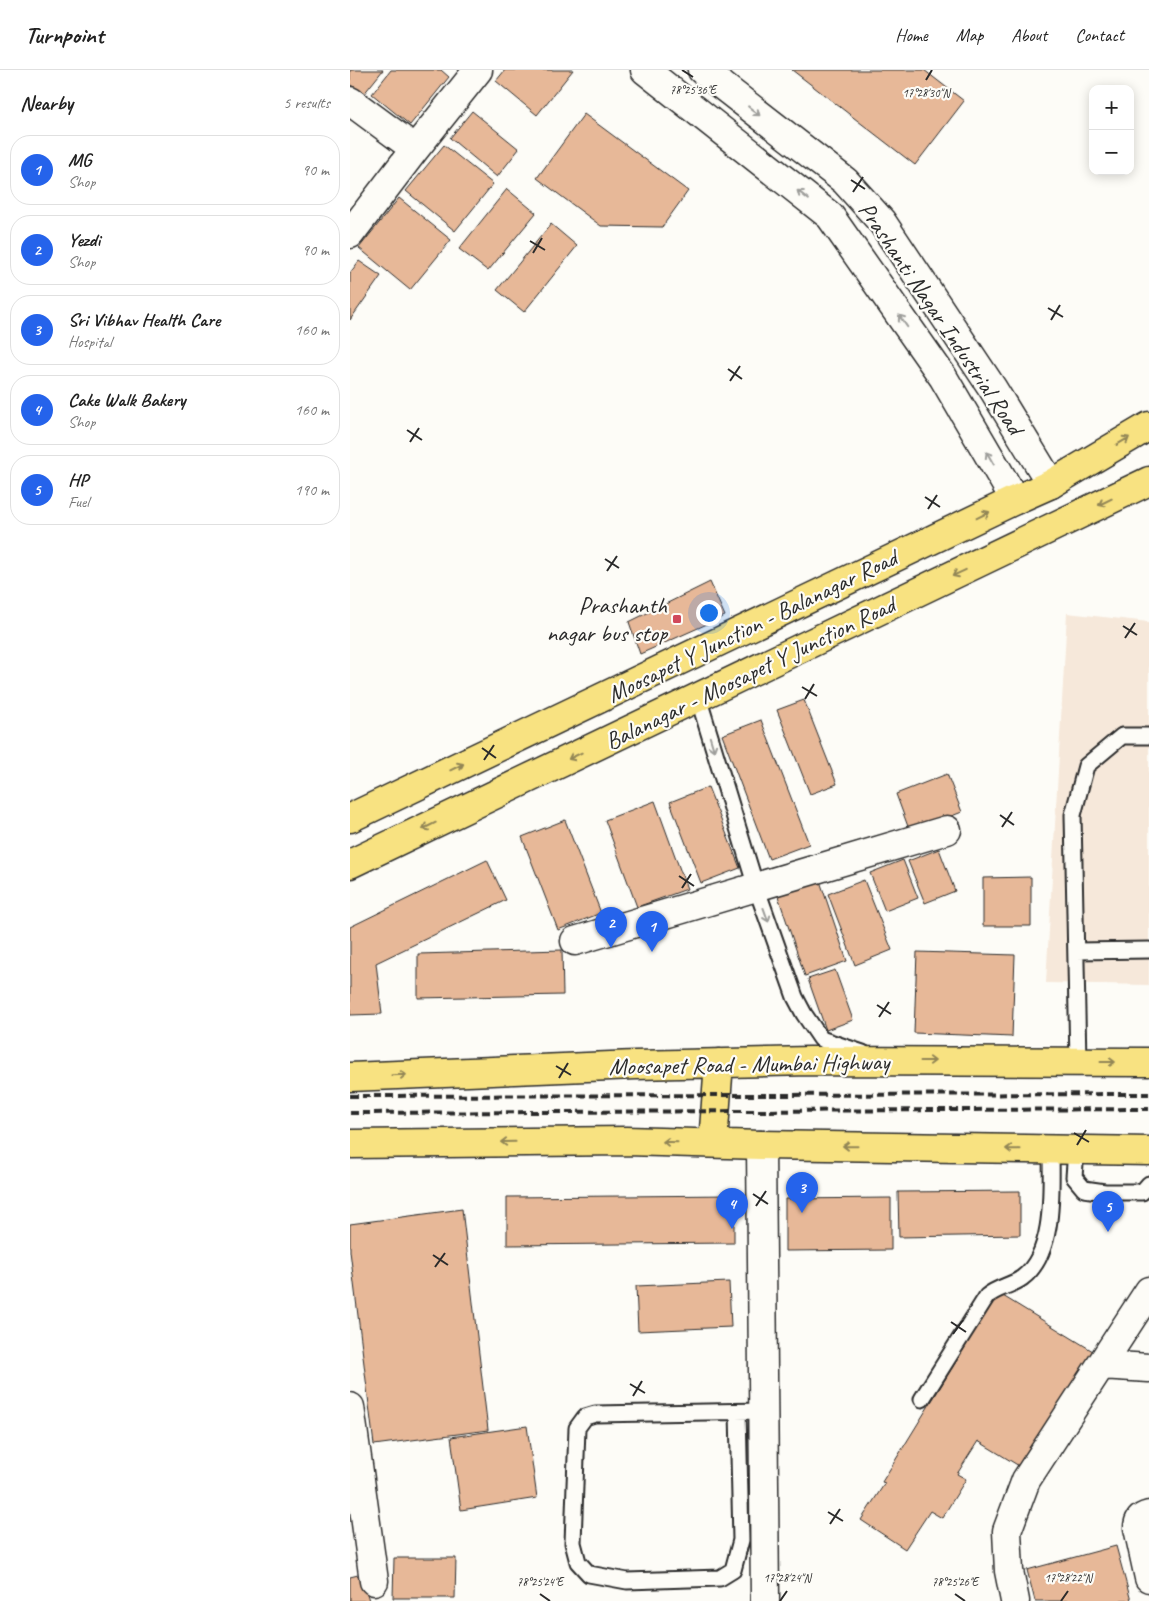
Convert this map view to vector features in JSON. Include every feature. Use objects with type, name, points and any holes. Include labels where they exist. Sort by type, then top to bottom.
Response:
[{"type":"main road","name":"Moosapet Y Junction - Balanagar Road","points":[[350,818],[1051,484],[1149,426]]},
{"type":"main road","name":"Balanagar - Moosapet Y Junction Road","points":[[350,864],[1149,481]]},
{"type":"main road","name":"Moosapet Road - Mumbai Highway","points":[[350,1077],[719,1063],[892,1061],[1149,1062]]},
{"type":"main road","points":[[713,1143],[719,1063]]},
{"type":"main road","points":[[350,1144],[627,1141],[1149,1152]]},
{"type":"street","points":[[350,234],[478,70]]},
{"type":"street","name":"Prashanti Nagar Industrial Road","points":[[645,70],[830,216],[943,377],[1015,500]]},
{"type":"street","name":"Prashanti Nagar Industrial Road","points":[[702,70],[846,181],[882,222],[993,389],[1051,484]]},
{"type":"street","points":[[350,100],[415,150]]},
{"type":"street","points":[[576,941],[947,830]]},
{"type":"street","points":[[761,1145],[750,1412],[765,1601]]},
{"type":"street","points":[[1015,1601],[1009,1571],[1007,1531],[1026,1480],[1149,1291]]},
{"type":"street","points":[[1101,1366],[1149,1368]]},
{"type":"street","points":[[350,1407],[374,1581]]},
{"type":"street","points":[[1149,1515],[1142,1516],[1138,1522],[1138,1528],[1149,1578]]},
{"type":"lane","points":[[698,697],[756,887],[795,997],[804,1014],[821,1038],[850,1050],[892,1061]]},
{"type":"lane","points":[[1078,1062],[1073,815],[1086,766],[1122,736],[1149,736]]},
{"type":"lane","points":[[1076,951],[1149,950]]},
{"type":"lane","points":[[1064,1150],[1074,1177],[1084,1188],[1105,1192],[1142,1192],[1149,1184]]},
{"type":"lane","points":[[922,1399],[988,1296],[995,1290],[1022,1278],[1040,1257],[1048,1227],[1051,1195],[1064,1150]]},
{"type":"lane","points":[[750,1412],[741,1540],[733,1570],[720,1578],[628,1581],[589,1574],[578,1562],[573,1544],[577,1428],[585,1416],[595,1414],[750,1412]]},
{"type":"shaded area","points":[[1067,613],[1149,622],[1149,985],[1046,983]]},
{"type":"building","points":[[350,70],[383,70],[363,95],[350,84]]},
{"type":"building","points":[[391,70],[441,70],[449,77],[410,125],[372,94]]},
{"type":"building","points":[[505,70],[573,70],[537,115],[496,81]]},
{"type":"building","points":[[792,70],[924,70],[964,101],[915,165]]},
{"type":"building","points":[[472,111],[519,149],[497,177],[450,138]]},
{"type":"building","points":[[584,114],[688,191],[662,227],[601,226],[537,178]]},
{"type":"building","points":[[444,145],[493,184],[455,231],[406,191]]},
{"type":"building","points":[[507,189],[536,213],[488,271],[459,249]]},
{"type":"building","points":[[399,198],[451,240],[410,290],[359,248]]},
{"type":"building","points":[[551,224],[577,246],[524,312],[497,290]]},
{"type":"building","points":[[359,261],[381,276],[350,320],[350,273]]},
{"type":"building","name":"Prashanth nagar bus stop","points":[[710,582],[725,616],[640,654],[629,622]]},
{"type":"building","points":[[804,700],[837,784],[810,794],[777,710]]},
{"type":"building","points":[[761,720],[809,844],[769,859],[722,735]]},
{"type":"building","points":[[947,774],[962,812],[910,832],[896,794]]},
{"type":"building","points":[[708,787],[740,868],[701,883],[670,802]]},
{"type":"building","points":[[655,801],[687,889],[637,907],[605,820]]},
{"type":"building","points":[[565,820],[601,913],[558,930],[522,837]]},
{"type":"building","points":[[939,849],[955,891],[925,903],[908,861]]},
{"type":"building","points":[[487,860],[506,900],[376,963],[382,1014],[350,1015],[350,927]]},
{"type":"building","points":[[903,860],[918,898],[885,911],[870,873]]},
{"type":"building","points":[[1031,877],[1031,926],[983,926],[983,878]]},
{"type":"building","points":[[819,878],[847,961],[805,976],[777,893]]},
{"type":"building","points":[[864,880],[892,950],[855,965],[828,894]]},
{"type":"building","points":[[562,950],[563,995],[418,998],[418,954]]},
{"type":"building","points":[[917,952],[1015,955],[1012,1037],[914,1033]]},
{"type":"building","points":[[835,970],[853,1020],[826,1030],[808,979]]},
{"type":"building","points":[[1020,1191],[1020,1235],[899,1237],[898,1192]]},
{"type":"building","points":[[734,1195],[734,1243],[507,1245],[507,1197]]},
{"type":"building","points":[[891,1198],[891,1250],[785,1251],[785,1199]]},
{"type":"building","points":[[462,1209],[488,1430],[374,1445],[350,1251],[350,1224]]},
{"type":"building","points":[[729,1282],[731,1327],[638,1331],[636,1286]]},
{"type":"building","points":[[998,1293],[1101,1356],[1029,1472],[978,1441],[957,1474],[966,1479],[942,1518],[930,1511],[905,1549],[861,1520],[885,1483],[882,1482]]},
{"type":"building","points":[[527,1426],[537,1498],[461,1510],[451,1437]]},
{"type":"building","points":[[1116,1546],[1131,1601],[1035,1601],[1027,1570]]},
{"type":"building","points":[[394,1558],[456,1558],[455,1598],[393,1598]]},
{"type":"building","points":[[362,1574],[369,1601],[350,1601],[350,1577]]},
{"type":"railway","points":[[350,1096],[1149,1094]]},
{"type":"railway","points":[[350,1113],[1149,1109]]},
{"type":"place","name":"Prashanth nagar bus stop","points":[[677,619]]},
{"type":"place","name":"Yezdi","points":[[611,948]]},
{"type":"place","name":"MG","points":[[652,952]]},
{"type":"place","name":"Sri Vibhav Health Care","points":[[802,1213]]},
{"type":"place","name":"Cake Walk Bakery","points":[[732,1229]]},
{"type":"place","name":"HP","points":[[1108,1232]]}]
